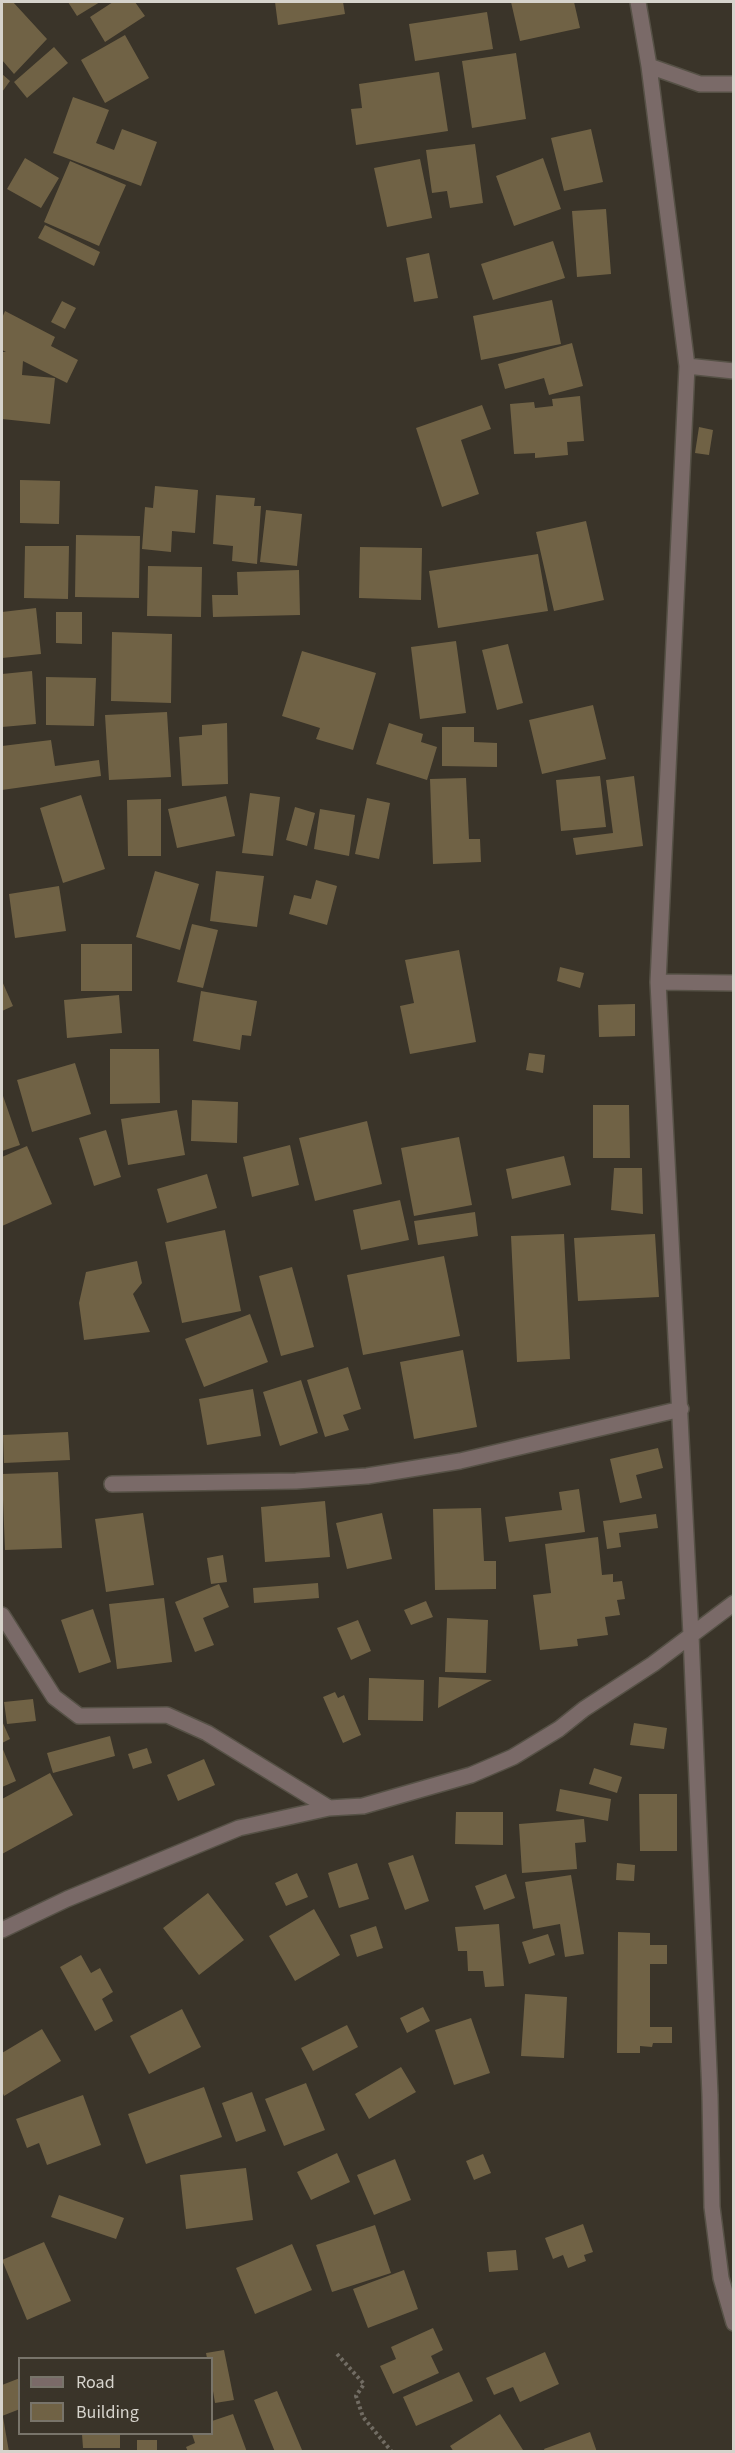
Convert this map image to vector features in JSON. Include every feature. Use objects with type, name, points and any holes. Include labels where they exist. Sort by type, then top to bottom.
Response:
[{"type":"street","points":[[638,2],[649,66],[687,366],[658,982],[691,1635],[710,2095],[712,2207],[721,2278],[734,2323]]},
{"type":"street","points":[[649,66],[700,84],[734,84]]},
{"type":"street","points":[[687,366],[734,371]]},
{"type":"street","points":[[658,982],[734,983]]},
{"type":"street","points":[[112,1484],[296,1481],[367,1476],[460,1461],[681,1409]]},
{"type":"street","points":[[2,1930],[67,1899],[239,1828],[329,1808],[363,1806],[471,1775],[513,1757],[560,1729],[584,1709],[653,1664],[734,1603]]},
{"type":"street","points":[[2,1615],[54,1697],[80,1716],[167,1715],[207,1733],[329,1808]]},
{"type":"path","points":[[337,2354],[364,2384],[356,2397],[363,2417],[392,2451]]},
{"type":"building","points":[[13,2],[47,39],[14,74],[2,60],[2,4]]},
{"type":"building","points":[[68,2],[100,2],[77,16]]},
{"type":"building","points":[[113,2],[135,2],[145,16],[105,42],[90,17]]},
{"type":"building","points":[[275,2],[343,2],[345,14],[278,25]]},
{"type":"building","points":[[511,2],[574,2],[580,28],[520,41]]},
{"type":"building","points":[[487,12],[493,49],[415,61],[409,24]]},
{"type":"building","points":[[125,35],[149,78],[105,103],[81,60]]},
{"type":"building","points":[[54,47],[68,63],[27,98],[14,82]]},
{"type":"building","points":[[516,53],[526,119],[472,128],[462,61]]},
{"type":"building","points":[[439,72],[448,131],[356,145],[351,109],[362,108],[359,84]]},
{"type":"building","points":[[2,74],[10,81],[2,92]]},
{"type":"building","points":[[73,97],[109,110],[96,143],[114,150],[122,129],[157,142],[141,186],[53,153]]},
{"type":"building","points":[[591,129],[603,182],[564,191],[551,138]]},
{"type":"building","points":[[475,144],[483,203],[450,208],[447,191],[432,193],[426,150]]},
{"type":"building","points":[[25,158],[59,178],[41,208],[7,189]]},
{"type":"building","points":[[543,158],[561,209],[514,226],[496,176]]},
{"type":"building","points":[[420,159],[432,218],[387,227],[374,168]]},
{"type":"building","points":[[70,161],[126,185],[99,246],[44,222]]},
{"type":"building","points":[[606,209],[611,274],[577,277],[572,211]]},
{"type":"building","points":[[45,225],[100,252],[94,266],[38,238]]},
{"type":"building","points":[[553,241],[565,278],[493,300],[481,264]]},
{"type":"building","points":[[429,253],[438,298],[414,302],[406,258]]},
{"type":"building","points":[[552,300],[561,344],[481,360],[473,316]]},
{"type":"building","points":[[62,301],[76,308],[65,329],[51,322]]},
{"type":"building","points":[[5,311],[55,337],[51,346],[78,360],[67,383],[23,361],[22,375],[55,378],[50,424],[2,419],[2,352],[6,352],[2,350],[2,318]]},
{"type":"building","points":[[572,343],[583,386],[549,395],[544,378],[505,389],[498,364]]},
{"type":"building","points":[[580,396],[584,441],[567,442],[568,455],[535,458],[535,453],[514,454],[510,404],[534,402],[535,408],[553,406],[552,399]]},
{"type":"building","points":[[482,405],[491,429],[461,440],[479,494],[442,507],[416,428]]},
{"type":"building","points":[[699,427],[713,430],[709,455],[695,453]]},
{"type":"building","points":[[20,480],[60,481],[59,524],[20,523]]},
{"type":"building","points":[[155,486],[198,490],[195,533],[172,531],[171,552],[142,549],[145,507],[153,508]]},
{"type":"building","points":[[216,495],[255,498],[254,506],[261,506],[257,564],[232,561],[233,546],[213,544]]},
{"type":"building","points":[[266,510],[302,514],[297,566],[260,562]]},
{"type":"building","points":[[586,521],[604,600],[554,611],[536,532]]},
{"type":"building","points":[[76,535],[140,536],[139,598],[75,597]]},
{"type":"building","points":[[25,546],[69,546],[68,599],[24,598]]},
{"type":"building","points":[[360,547],[422,548],[421,600],[359,598]]},
{"type":"building","points":[[538,554],[548,611],[438,628],[429,571]]},
{"type":"building","points":[[148,566],[202,567],[201,617],[147,616]]},
{"type":"building","points":[[299,570],[300,615],[213,617],[212,595],[238,595],[237,572]]},
{"type":"building","points":[[36,608],[41,654],[2,658],[2,612]]},
{"type":"building","points":[[56,612],[82,612],[82,644],[56,643]]},
{"type":"building","points":[[112,632],[172,634],[171,703],[111,701]]},
{"type":"building","points":[[456,641],[466,713],[420,719],[411,647]]},
{"type":"building","points":[[508,644],[523,703],[497,710],[482,650]]},
{"type":"building","points":[[302,651],[376,673],[353,750],[316,739],[320,728],[282,716]]},
{"type":"building","points":[[32,671],[36,724],[2,727],[2,674]]},
{"type":"building","points":[[46,677],[96,678],[94,726],[46,725]]},
{"type":"building","points":[[593,705],[606,759],[542,774],[529,720]]},
{"type":"building","points":[[167,712],[171,777],[109,780],[105,715]]},
{"type":"building","points":[[227,723],[228,784],[182,786],[179,737],[202,735],[202,725]]},
{"type":"building","points":[[389,723],[423,734],[421,742],[437,747],[427,780],[376,764]]},
{"type":"building","points":[[442,727],[474,727],[474,742],[497,743],[497,767],[442,766]]},
{"type":"building","points":[[51,740],[55,766],[99,760],[101,776],[2,790],[2,746]]},
{"type":"building","points":[[600,776],[606,827],[561,831],[556,780]]},
{"type":"building","points":[[634,776],[643,846],[576,855],[573,838],[613,833],[606,780]]},
{"type":"building","points":[[466,778],[469,839],[480,839],[481,862],[433,864],[430,779]]},
{"type":"building","points":[[250,793],[280,797],[273,856],[242,853]]},
{"type":"building","points":[[81,795],[105,869],[63,883],[40,808]]},
{"type":"building","points":[[226,796],[235,836],[177,848],[168,809]]},
{"type":"building","points":[[367,798],[390,803],[379,859],[355,854]]},
{"type":"building","points":[[161,799],[161,856],[128,856],[127,800]]},
{"type":"building","points":[[295,807],[315,813],[307,846],[286,840]]},
{"type":"building","points":[[320,809],[355,815],[349,856],[314,849]]},
{"type":"building","points":[[155,871],[199,884],[180,950],[136,937]]},
{"type":"building","points":[[216,871],[264,876],[257,927],[210,921]]},
{"type":"building","points":[[316,880],[337,886],[327,925],[289,914],[294,895],[311,899]]},
{"type":"building","points":[[59,886],[66,931],[15,938],[9,894]]},
{"type":"building","points":[[192,924],[218,930],[203,988],[177,982]]},
{"type":"building","points":[[81,944],[132,944],[132,991],[81,991]]},
{"type":"building","points":[[459,950],[476,1042],[410,1054],[400,1006],[414,1003],[405,960]]},
{"type":"building","points":[[560,967],[584,973],[580,988],[557,981]]},
{"type":"building","points":[[2,981],[13,1006],[2,1011]]},
{"type":"building","points":[[201,991],[257,1001],[251,1036],[242,1035],[240,1050],[193,1041]]},
{"type":"building","points":[[119,995],[122,1033],[67,1038],[64,1000]]},
{"type":"building","points":[[635,1004],[635,1036],[599,1037],[598,1005]]},
{"type":"building","points":[[110,1049],[159,1049],[160,1103],[110,1104]]},
{"type":"building","points":[[529,1053],[545,1055],[543,1073],[526,1070]]},
{"type":"building","points":[[75,1063],[91,1114],[32,1132],[17,1080]]},
{"type":"building","points":[[2,1093],[20,1145],[2,1151]]},
{"type":"building","points":[[192,1100],[238,1102],[237,1143],[191,1141]]},
{"type":"building","points":[[593,1105],[629,1105],[630,1158],[593,1158]]},
{"type":"building","points":[[177,1110],[185,1155],[128,1165],[121,1119]]},
{"type":"building","points":[[367,1121],[382,1184],[315,1201],[299,1138]]},
{"type":"building","points":[[106,1130],[121,1177],[94,1186],[79,1138]]},
{"type":"building","points":[[459,1137],[472,1205],[414,1216],[401,1148]]},
{"type":"building","points":[[290,1145],[299,1185],[252,1197],[243,1157]]},
{"type":"building","points":[[27,1146],[52,1204],[2,1226],[2,1157]]},
{"type":"building","points":[[564,1156],[571,1185],[512,1199],[506,1169]]},
{"type":"building","points":[[614,1168],[642,1168],[643,1214],[611,1210]]},
{"type":"building","points":[[207,1174],[217,1208],[167,1223],[157,1189]]},
{"type":"building","points":[[400,1200],[409,1240],[361,1250],[353,1210]]},
{"type":"building","points":[[475,1212],[478,1236],[418,1245],[414,1221]]},
{"type":"building","points":[[225,1230],[241,1311],[182,1323],[165,1242]]},
{"type":"building","points":[[564,1234],[570,1359],[517,1362],[511,1236]]},
{"type":"building","points":[[655,1234],[659,1297],[578,1301],[574,1238]]},
{"type":"building","points":[[444,1256],[460,1336],[363,1355],[347,1275]]},
{"type":"building","points":[[137,1261],[142,1283],[133,1294],[150,1332],[84,1340],[79,1303],[86,1272]]},
{"type":"building","points":[[292,1267],[314,1347],[281,1356],[259,1276]]},
{"type":"building","points":[[250,1314],[268,1362],[204,1387],[185,1339]]},
{"type":"building","points":[[463,1350],[477,1427],[414,1439],[400,1362]]},
{"type":"building","points":[[348,1367],[361,1409],[343,1415],[349,1430],[325,1437],[307,1380]]},
{"type":"building","points":[[301,1380],[318,1433],[280,1446],[263,1392]]},
{"type":"building","points":[[253,1389],[261,1436],[207,1445],[199,1399]]},
{"type":"building","points":[[68,1432],[70,1460],[4,1463],[3,1435]]},
{"type":"building","points":[[658,1448],[663,1468],[636,1475],[642,1498],[620,1503],[610,1459]]},
{"type":"building","points":[[58,1472],[62,1548],[5,1550],[2,1474]]},
{"type":"building","points":[[579,1489],[585,1532],[509,1542],[505,1517],[562,1510],[559,1492]]},
{"type":"building","points":[[325,1501],[330,1557],[265,1562],[261,1507]]},
{"type":"building","points":[[481,1508],[484,1561],[496,1561],[496,1589],[435,1590],[433,1509]]},
{"type":"building","points":[[143,1513],[154,1585],[106,1592],[95,1519]]},
{"type":"building","points":[[382,1513],[392,1559],[347,1569],[336,1523]]},
{"type":"building","points":[[656,1514],[658,1528],[619,1533],[621,1547],[607,1549],[603,1521]]},
{"type":"building","points":[[598,1537],[602,1575],[613,1574],[613,1582],[622,1581],[625,1599],[617,1600],[620,1615],[605,1617],[608,1635],[577,1639],[578,1646],[540,1650],[533,1595],[551,1593],[545,1544]]},
{"type":"building","points":[[223,1555],[227,1582],[211,1584],[207,1558]]},
{"type":"building","points":[[318,1583],[319,1598],[254,1603],[253,1588]]},
{"type":"building","points":[[219,1584],[229,1607],[203,1618],[214,1645],[195,1652],[175,1602]]},
{"type":"building","points":[[164,1598],[172,1662],[117,1669],[109,1604]]},
{"type":"building","points":[[426,1601],[433,1617],[411,1625],[404,1610]]},
{"type":"building","points":[[93,1609],[111,1662],[79,1673],[61,1620]]},
{"type":"building","points":[[447,1618],[488,1620],[486,1673],[445,1672]]},
{"type":"building","points":[[358,1620],[371,1651],[351,1660],[337,1628]]},
{"type":"building","points":[[439,1677],[492,1680],[438,1708]]},
{"type":"building","points":[[369,1678],[424,1680],[423,1721],[368,1720]]},
{"type":"building","points":[[335,1692],[338,1698],[344,1695],[361,1735],[343,1743],[323,1697]]},
{"type":"building","points":[[33,1699],[36,1721],[7,1724],[4,1702]]},
{"type":"building","points":[[2,1721],[10,1739],[2,1743]]},
{"type":"building","points":[[634,1723],[667,1728],[664,1749],[630,1745]]},
{"type":"building","points":[[110,1736],[115,1756],[53,1773],[47,1753]]},
{"type":"building","points":[[2,1747],[16,1781],[2,1787]]},
{"type":"building","points":[[147,1748],[152,1763],[133,1769],[128,1754]]},
{"type":"building","points":[[204,1759],[215,1785],[178,1801],[167,1775]]},
{"type":"building","points":[[594,1768],[622,1777],[617,1793],[589,1784]]},
{"type":"building","points":[[50,1773],[73,1815],[2,1854],[2,1799]]},
{"type":"building","points":[[560,1789],[611,1799],[608,1821],[556,1811]]},
{"type":"building","points":[[639,1794],[677,1794],[677,1851],[640,1851]]},
{"type":"building","points":[[456,1812],[503,1812],[503,1845],[455,1844]]},
{"type":"building","points":[[584,1819],[586,1842],[575,1843],[577,1869],[522,1873],[519,1824]]},
{"type":"building","points":[[413,1855],[429,1901],[405,1910],[388,1863]]},
{"type":"building","points":[[357,1863],[369,1899],[339,1908],[328,1873]]},
{"type":"building","points":[[617,1863],[635,1865],[634,1881],[616,1880]]},
{"type":"building","points":[[297,1873],[308,1897],[286,1906],[275,1883]]},
{"type":"building","points":[[506,1874],[515,1898],[484,1910],[475,1886]]},
{"type":"building","points":[[571,1875],[584,1954],[565,1957],[560,1924],[533,1929],[525,1882]]},
{"type":"building","points":[[208,1893],[244,1940],[199,1975],[163,1928]]},
{"type":"building","points":[[314,1909],[340,1955],[295,1981],[269,1936]]},
{"type":"building","points":[[499,1924],[504,1986],[485,1987],[483,1971],[468,1971],[467,1951],[458,1951],[455,1927]]},
{"type":"building","points":[[376,1926],[383,1948],[357,1957],[350,1935]]},
{"type":"building","points":[[618,1932],[650,1933],[650,1945],[667,1945],[667,1964],[650,1964],[650,2027],[672,2027],[672,2043],[653,2043],[652,2047],[640,2046],[640,2053],[617,2053]]},
{"type":"building","points":[[548,1934],[555,1955],[529,1964],[522,1942]]},
{"type":"building","points":[[81,1955],[91,1973],[100,1968],[113,1992],[102,1999],[113,2021],[95,2031],[60,1967]]},
{"type":"building","points":[[525,1994],[567,1997],[564,2058],[521,2056]]},
{"type":"building","points":[[423,2007],[430,2021],[407,2033],[400,2018]]},
{"type":"building","points":[[182,2009],[201,2047],[149,2074],[130,2036]]},
{"type":"building","points":[[471,2018],[490,2073],[454,2085],[435,2030]]},
{"type":"building","points":[[347,2025],[358,2047],[313,2071],[301,2048]]},
{"type":"building","points":[[42,2029],[61,2061],[4,2096],[2,2053]]},
{"type":"building","points":[[401,2067],[416,2092],[369,2119],[355,2094]]},
{"type":"building","points":[[306,2083],[325,2130],[284,2146],[265,2099]]},
{"type":"building","points":[[204,2087],[222,2137],[146,2164],[128,2114]]},
{"type":"building","points":[[252,2092],[266,2131],[236,2142],[222,2103]]},
{"type":"building","points":[[83,2095],[101,2145],[47,2165],[39,2143],[27,2148],[16,2119]]},
{"type":"building","points":[[337,2153],[350,2182],[311,2200],[297,2172]]},
{"type":"building","points":[[483,2154],[491,2173],[474,2180],[466,2161]]},
{"type":"building","points":[[395,2159],[411,2200],[374,2215],[357,2175]]},
{"type":"building","points":[[246,2168],[253,2220],[186,2229],[180,2175]]},
{"type":"building","points":[[59,2195],[124,2218],[116,2239],[51,2217]]},
{"type":"building","points":[[583,2224],[593,2252],[584,2255],[586,2261],[568,2268],[563,2255],[553,2259],[545,2238]]},
{"type":"building","points":[[375,2225],[391,2273],[332,2292],[316,2245]]},
{"type":"building","points":[[44,2242],[71,2301],[27,2320],[2,2260]]},
{"type":"building","points":[[292,2244],[312,2290],[255,2314],[236,2268]]},
{"type":"building","points":[[516,2250],[518,2270],[489,2272],[487,2252]]},
{"type":"building","points":[[404,2270],[418,2309],[368,2328],[353,2289]]},
{"type":"building","points":[[433,2328],[443,2350],[431,2356],[439,2373],[393,2394],[380,2366],[396,2359],[391,2347]]},
{"type":"building","points":[[224,2350],[234,2400],[215,2403],[213,2357],[207,2357],[206,2353]]},
{"type":"building","points":[[545,2352],[559,2384],[520,2402],[513,2387],[494,2395],[486,2378]]},
{"type":"building","points":[[459,2372],[473,2401],[416,2426],[403,2397]]},
{"type":"building","points":[[18,2379],[18,2410],[2,2416],[2,2385]]},
{"type":"building","points":[[277,2391],[302,2450],[298,2452],[275,2452],[254,2400]]},
{"type":"building","points":[[233,2414],[247,2452],[188,2452],[186,2447],[195,2443],[192,2435],[213,2435],[213,2421]]},
{"type":"building","points":[[500,2414],[523,2450],[520,2452],[454,2452],[450,2446]]},
{"type":"building","points":[[3,2417],[9,2452],[2,2452]]},
{"type":"building","points":[[590,2432],[597,2452],[545,2452],[544,2449]]},
{"type":"building","points":[[82,2435],[120,2435],[120,2448],[83,2448]]},
{"type":"building","points":[[137,2440],[157,2440],[157,2452],[137,2452]]}]
